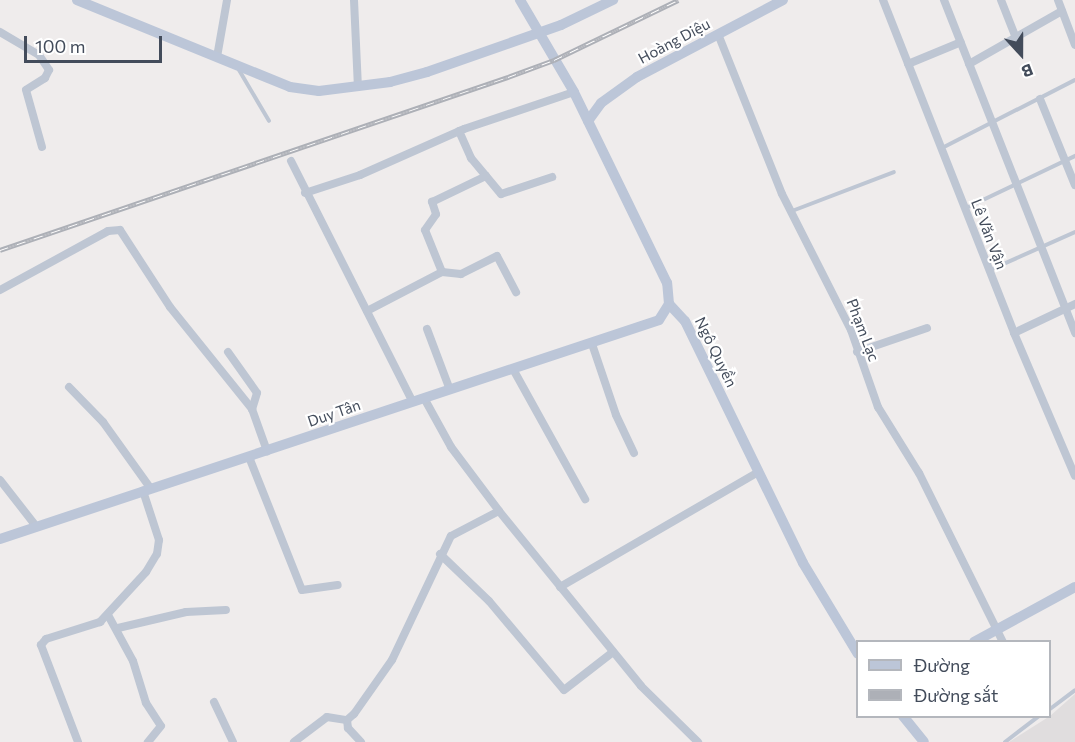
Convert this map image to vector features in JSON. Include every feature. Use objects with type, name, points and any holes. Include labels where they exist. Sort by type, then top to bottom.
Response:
[{"type":"street","points":[[77,0],[298,89],[358,87],[412,76],[537,34],[614,0]]},
{"type":"street","points":[[217,57],[227,0]]},
{"type":"street","points":[[354,0],[358,87]]},
{"type":"street","name":"Ngô Quyền","points":[[520,0],[537,34],[574,92],[667,283],[669,304],[685,321],[757,473],[803,563],[856,651]]},
{"type":"street","name":"Hoàng Diệu","points":[[588,121],[615,91],[783,0]]},
{"type":"street","name":"Lê Văn Vận","points":[[882,0],[1014,333],[1072,460],[1075,476]]},
{"type":"street","points":[[944,0],[1075,333]]},
{"type":"street","points":[[1001,0],[1016,38]]},
{"type":"street","points":[[1058,0],[1075,45]]},
{"type":"street","points":[[969,64],[1062,12]]},
{"type":"street","points":[[0,32],[39,55],[49,70],[45,78],[26,90],[42,147]]},
{"type":"street","name":"Phạm Lạc","points":[[718,34],[792,211],[851,330],[878,407],[919,473],[1002,640]]},
{"type":"street","points":[[908,64],[961,42]]},
{"type":"street","points":[[305,193],[360,175],[459,131],[574,92]]},
{"type":"street","points":[[1040,99],[1075,185]]},
{"type":"street","points":[[459,131],[486,176],[501,194],[552,177]]},
{"type":"street","points":[[291,160],[305,193],[412,402]]},
{"type":"street","points":[[442,272],[425,230],[436,214],[432,202],[486,176]]},
{"type":"street","points":[[0,290],[108,231],[120,230],[170,307],[252,408],[267,451]]},
{"type":"street","points":[[367,311],[442,272],[461,274],[497,256],[516,291]]},
{"type":"street","name":"Duy Tân","points":[[0,539],[652,324],[669,304]]},
{"type":"street","points":[[1014,333],[1075,304]]},
{"type":"street","points":[[857,352],[927,328]]},
{"type":"street","points":[[427,329],[450,390]]},
{"type":"street","points":[[592,344],[634,453]]},
{"type":"street","points":[[228,352],[257,393],[252,408]]},
{"type":"street","points":[[513,369],[585,499]]},
{"type":"street","points":[[69,387],[103,422],[147,490],[159,540],[157,554],[108,615],[87,629],[46,639],[42,645],[78,742]]},
{"type":"street","points":[[424,398],[451,447],[499,511],[641,686],[698,742]]},
{"type":"street","points":[[249,457],[302,590],[338,585]]},
{"type":"street","points":[[560,587],[757,473]]},
{"type":"street","points":[[0,480],[36,526]]},
{"type":"street","points":[[361,742],[348,728],[347,720],[392,660],[440,554],[458,530],[499,511]]},
{"type":"street","points":[[440,554],[489,601],[564,690],[613,652]]},
{"type":"street","points":[[977,640],[1075,587]]},
{"type":"street","points":[[117,628],[186,612],[226,610]]},
{"type":"street","points":[[108,615],[117,628],[142,682],[146,704],[161,726],[148,742]]},
{"type":"street","points":[[214,702],[233,742]]},
{"type":"street","points":[[294,742],[327,717],[347,720]]},
{"type":"street","points":[[904,718],[924,742]]},
{"type":"lane","points":[[236,64],[269,121]]},
{"type":"lane","points":[[940,149],[1075,80]]},
{"type":"lane","points":[[965,208],[1016,186],[1075,156]]},
{"type":"lane","points":[[792,211],[894,172]]},
{"type":"lane","points":[[989,271],[1075,232]]},
{"type":"lane","points":[[1051,708],[1075,690]]},
{"type":"lane","points":[[1005,742],[1038,718]]},
{"type":"shaded area","points":[[1075,694],[1075,742],[1009,742],[1047,718],[1051,718],[1051,715]]},
{"type":"railway","points":[[0,250],[508,77],[554,60],[678,0]]}]
